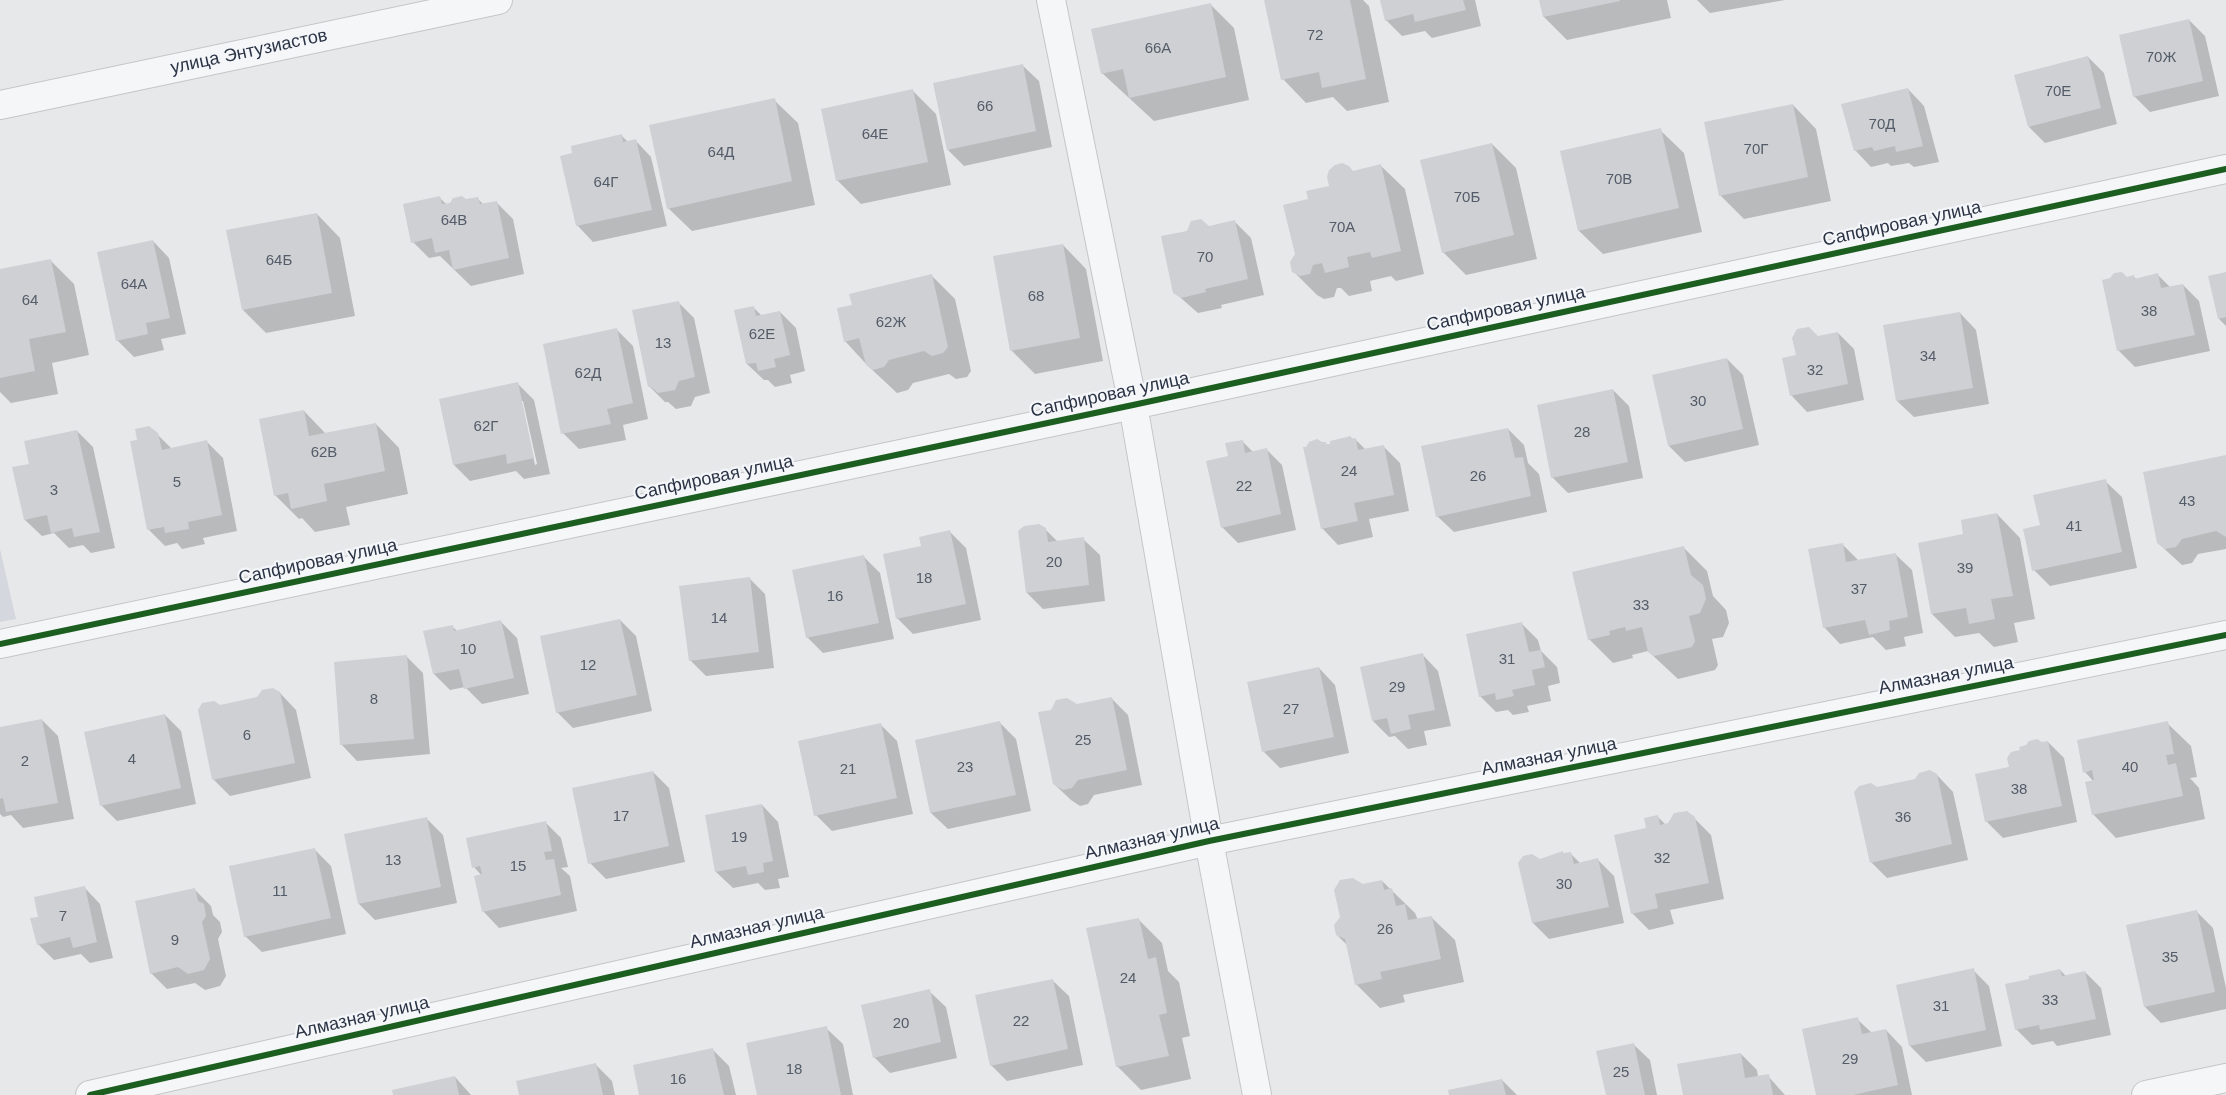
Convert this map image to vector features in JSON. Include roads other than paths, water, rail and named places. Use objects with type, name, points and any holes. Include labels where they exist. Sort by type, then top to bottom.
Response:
[{"type":"street","name":"улица Энтузиастов","points":[[0,105],[498,0]]},
{"type":"street","points":[[1051,0],[1133,405],[1209,841],[1257,1095]]},
{"type":"street","name":"Сапфировая улица","points":[[0,644],[1133,405],[2226,169]]},
{"type":"street","name":"Алмазная улица","points":[[90,1095],[1209,841],[2226,635]]},
{"type":"street","points":[[2146,1095],[2191,1090],[2226,1078]]}]
